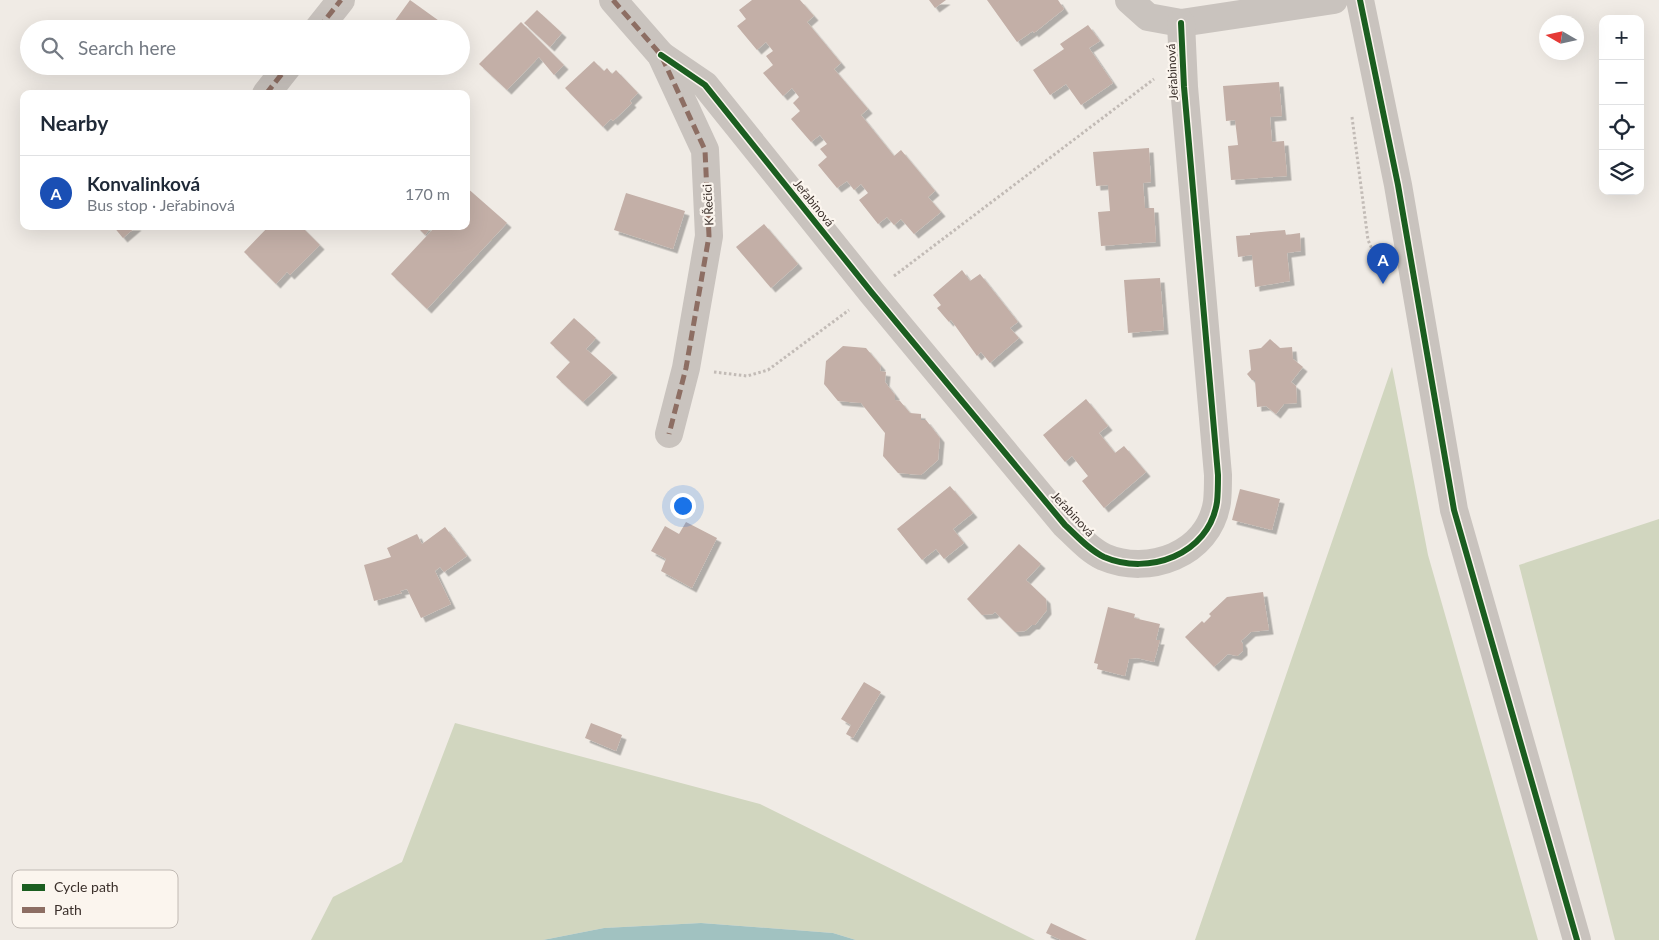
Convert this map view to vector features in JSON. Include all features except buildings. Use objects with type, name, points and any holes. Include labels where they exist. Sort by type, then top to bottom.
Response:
[{"type":"street","points":[[325,20],[341,0]]},
{"type":"street","name":"K Řečici","points":[[613,0],[661,55],[706,150],[709,236],[686,368],[668,434]]},
{"type":"street","points":[[1129,0],[1148,17],[1182,23],[1334,0]]},
{"type":"street","points":[[1360,0],[1398,185],[1454,510],[1577,940]]},
{"type":"street","name":"Jeřabinová","points":[[661,55],[705,85],[872,293],[1065,525],[1083,543],[1102,556],[1123,564],[1145,565],[1166,561],[1186,550],[1207,527],[1217,503],[1218,475],[1182,57],[1182,23]]},
{"type":"street","points":[[269,90],[281,75]]},
{"type":"path","points":[[686,368],[747,376],[768,370],[1182,57]]},
{"type":"green space","points":[[1392,367],[1428,555],[1538,940],[1195,940]]},
{"type":"green space","points":[[1659,519],[1659,940],[1615,940],[1519,565]]},
{"type":"green space","points":[[455,723],[760,804],[1035,940],[856,940],[833,933],[701,923],[604,928],[543,940],[311,940],[333,897],[402,862]]},
{"type":"water","points":[[701,923],[833,933],[856,940],[543,940],[604,928]]},
{"type":"marked path","points":[[325,20],[341,0]]},
{"type":"marked path","points":[[613,0],[661,55],[705,150],[709,236],[686,368],[669,434]]},
{"type":"marked path","points":[[269,90],[281,75]]},
{"type":"cycle path","points":[[1360,0],[1398,185],[1454,510],[1577,940]]},
{"type":"cycle path","points":[[661,55],[705,85],[872,293],[1065,525],[1088,547],[1104,557],[1121,562],[1139,564],[1157,562],[1189,548],[1202,536],[1212,520],[1217,502],[1218,475],[1184,87],[1181,23]]},
{"type":"place","name":"Konvalinková","points":[[1383,284]]}]
